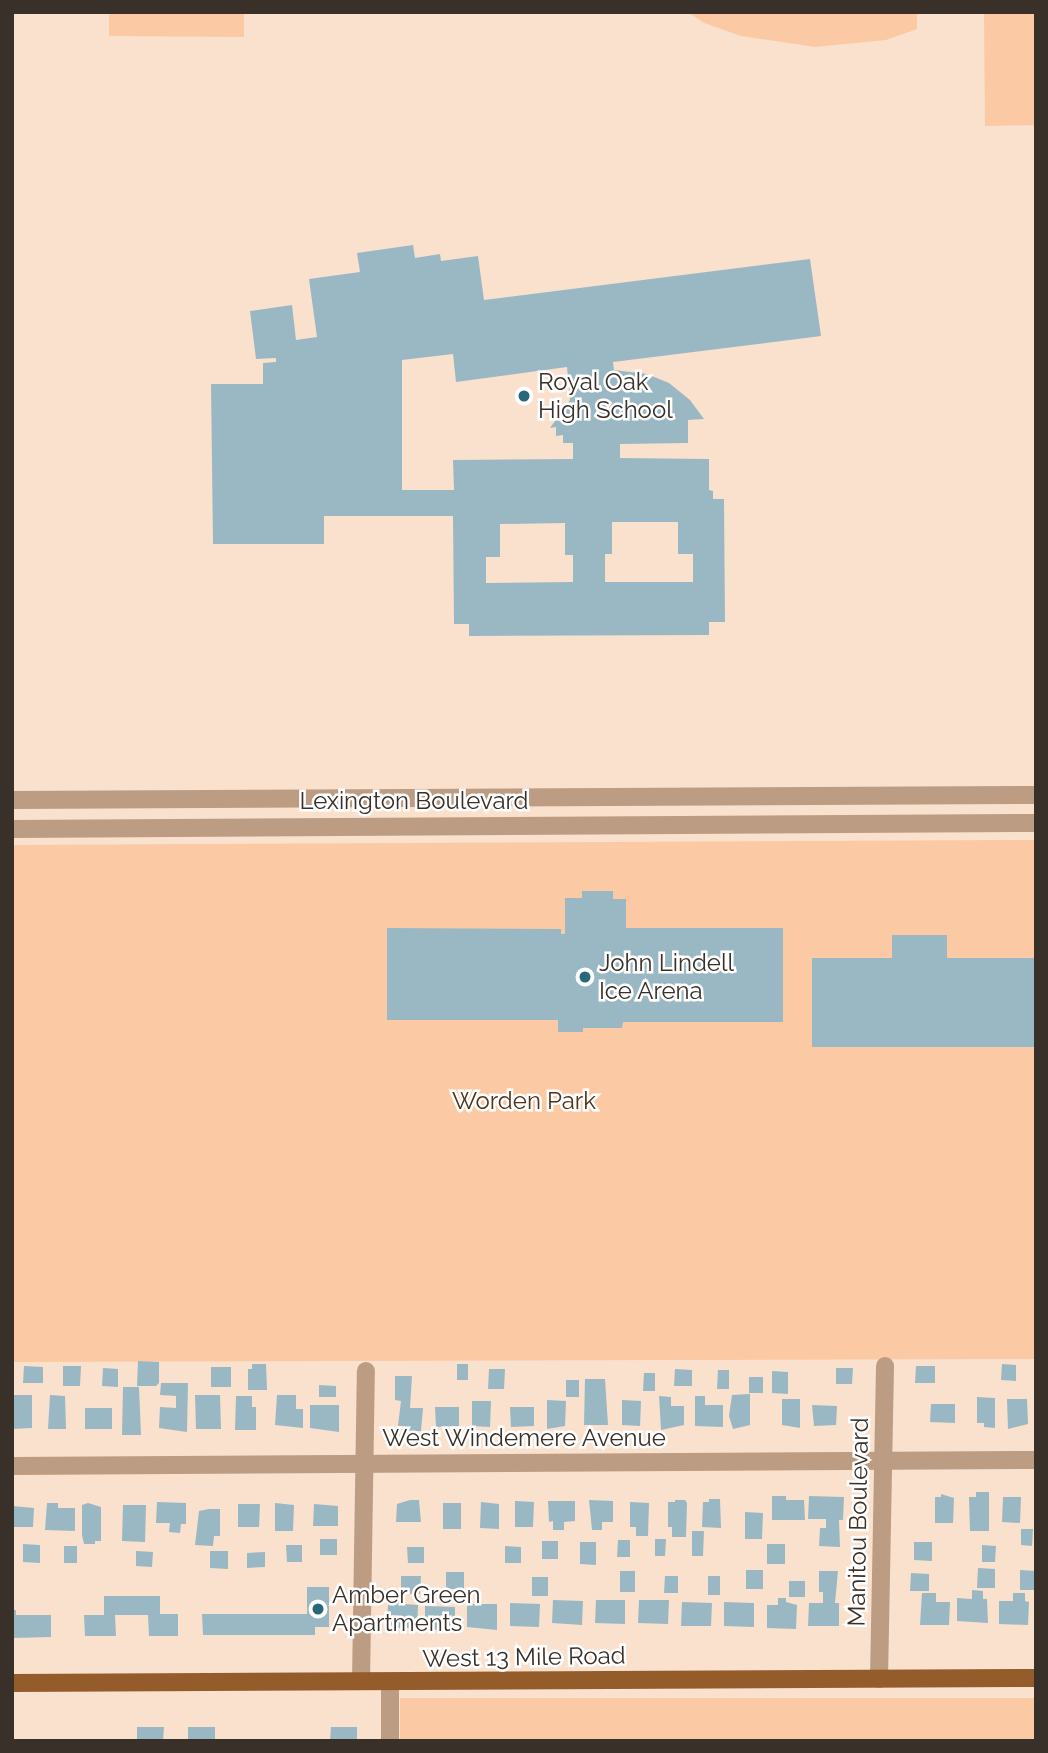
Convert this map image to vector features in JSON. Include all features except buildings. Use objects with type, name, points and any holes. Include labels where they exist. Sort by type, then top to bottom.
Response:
[{"type":"main road","name":"West 13 Mile Road","points":[[12,1683],[1036,1678]]},
{"type":"street","name":"Lexington Boulevard","points":[[12,800],[1036,795]]},
{"type":"street","points":[[970,796],[970,824]]},
{"type":"street","name":"Lexington Boulevard","points":[[545,825],[546,797]]},
{"type":"street","points":[[644,797],[644,825]]},
{"type":"street","points":[[816,797],[817,825]]},
{"type":"street","name":"Lexington Boulevard","points":[[283,826],[284,798]]},
{"type":"street","points":[[105,828],[118,807],[118,799]]},
{"type":"street","name":"Lexington Boulevard","points":[[12,829],[1036,823]]},
{"type":"street","name":"Manitou Boulevard","points":[[879,1679],[885,1366]]},
{"type":"street","points":[[361,1681],[366,1371]]},
{"type":"street","name":"West Windemere Avenue","points":[[12,1466],[1036,1460]]},
{"type":"street","points":[[390,1683],[390,1741]]},
{"type":"green space","points":[[109,12],[244,12],[244,37],[109,36]]},
{"type":"green space","points":[[688,12],[917,12],[917,29],[886,40],[815,47],[741,36],[704,23]]},
{"type":"green space","points":[[984,12],[1036,12],[1036,125],[985,126]]},
{"type":"green space","name":"Worden Park","points":[[1036,840],[1036,1359],[12,1362],[12,845]]},
{"type":"green space","points":[[400,1698],[1036,1698],[1036,1741],[400,1741]]},
{"type":"place","name":"Royal Oak High School","points":[[524,396]]},
{"type":"place","name":"John Lindell Ice Arena","points":[[585,977]]},
{"type":"place","name":"Amber Green Apartments","points":[[318,1609]]}]
